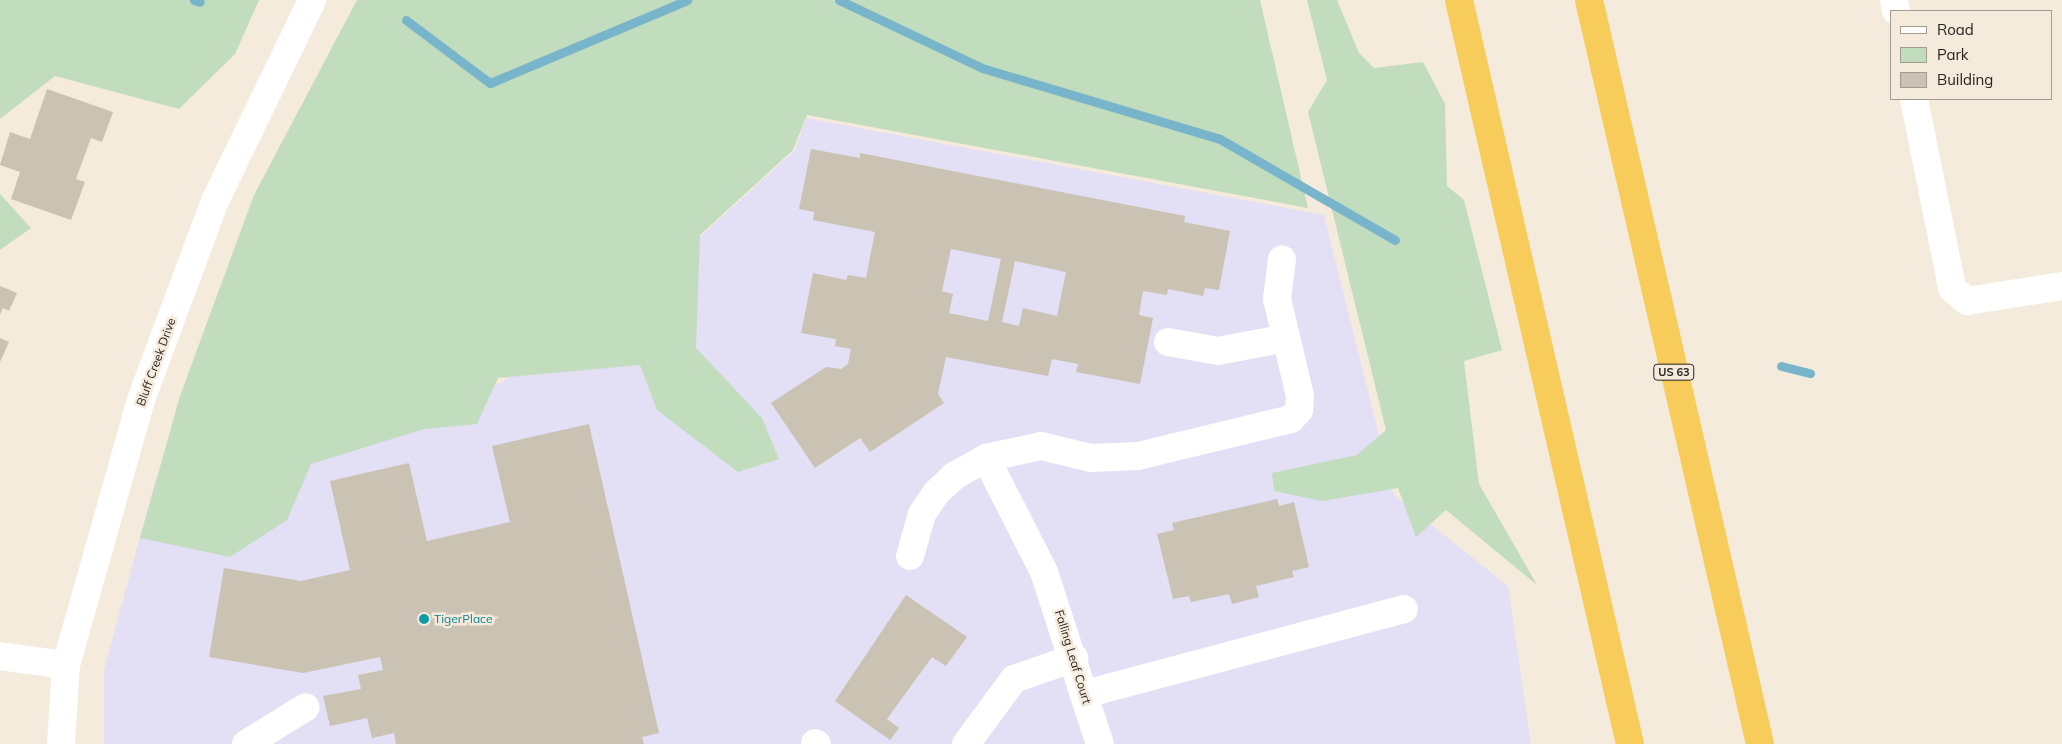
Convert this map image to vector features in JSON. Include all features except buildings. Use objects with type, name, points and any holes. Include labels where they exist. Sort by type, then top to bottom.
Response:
[{"type":"highway","points":[[1459,0],[1630,744]]},
{"type":"highway","name":"US 63","points":[[1588,0],[1760,744]]},
{"type":"street","name":"Bluff Creek Drive","points":[[61,744],[66,665],[142,396],[214,201],[312,0]]},
{"type":"street","points":[[1914,100],[1952,288],[1967,301],[2062,286]]},
{"type":"street","points":[[910,556],[922,514],[936,493],[954,476],[986,458],[1041,446],[1090,458],[1138,456],[1279,425],[1299,410],[1276,287],[1282,259]]},
{"type":"street","points":[[1168,342],[1218,352],[1240,350],[1286,338]]},
{"type":"street","name":"Falling Leaf Court","points":[[986,458],[1044,572],[1074,658],[1100,744]]},
{"type":"street","points":[[1085,694],[1404,609]]},
{"type":"street","points":[[0,656],[66,665]]},
{"type":"street","points":[[966,744],[1014,679],[1074,658]]},
{"type":"street","points":[[246,744],[306,706]]},
{"type":"shaded area","points":[[806,118],[1324,215],[1394,495],[1508,586],[1531,744],[104,744],[104,670],[156,478],[503,382],[701,236],[795,150]]},
{"type":"green space","points":[[0,0],[259,0],[235,54],[179,109],[55,76],[0,119]]},
{"type":"green space","points":[[357,0],[1260,0],[1308,208],[807,115],[793,150],[700,235],[696,348],[762,418],[779,459],[738,472],[657,410],[640,365],[498,378],[477,424],[424,429],[311,464],[287,520],[230,557],[140,538],[180,396],[254,195]]},
{"type":"green space","points":[[1307,0],[1337,0],[1359,53],[1374,68],[1423,62],[1445,104],[1447,186],[1464,200],[1502,350],[1464,361],[1479,484],[1537,585],[1446,510],[1416,537],[1398,488],[1322,501],[1274,491],[1272,473],[1357,455],[1386,430],[1308,112],[1327,80]]},
{"type":"green space","points":[[0,194],[31,228],[0,250]]},
{"type":"waterway","points":[[194,0],[200,2]]},
{"type":"waterway","points":[[406,20],[490,83],[687,0]]},
{"type":"waterway","points":[[839,0],[982,68],[1220,139],[1395,240]]},
{"type":"waterway","points":[[1781,366],[1810,373]]},
{"type":"place","name":"TigerPlace","points":[[424,619]]}]
